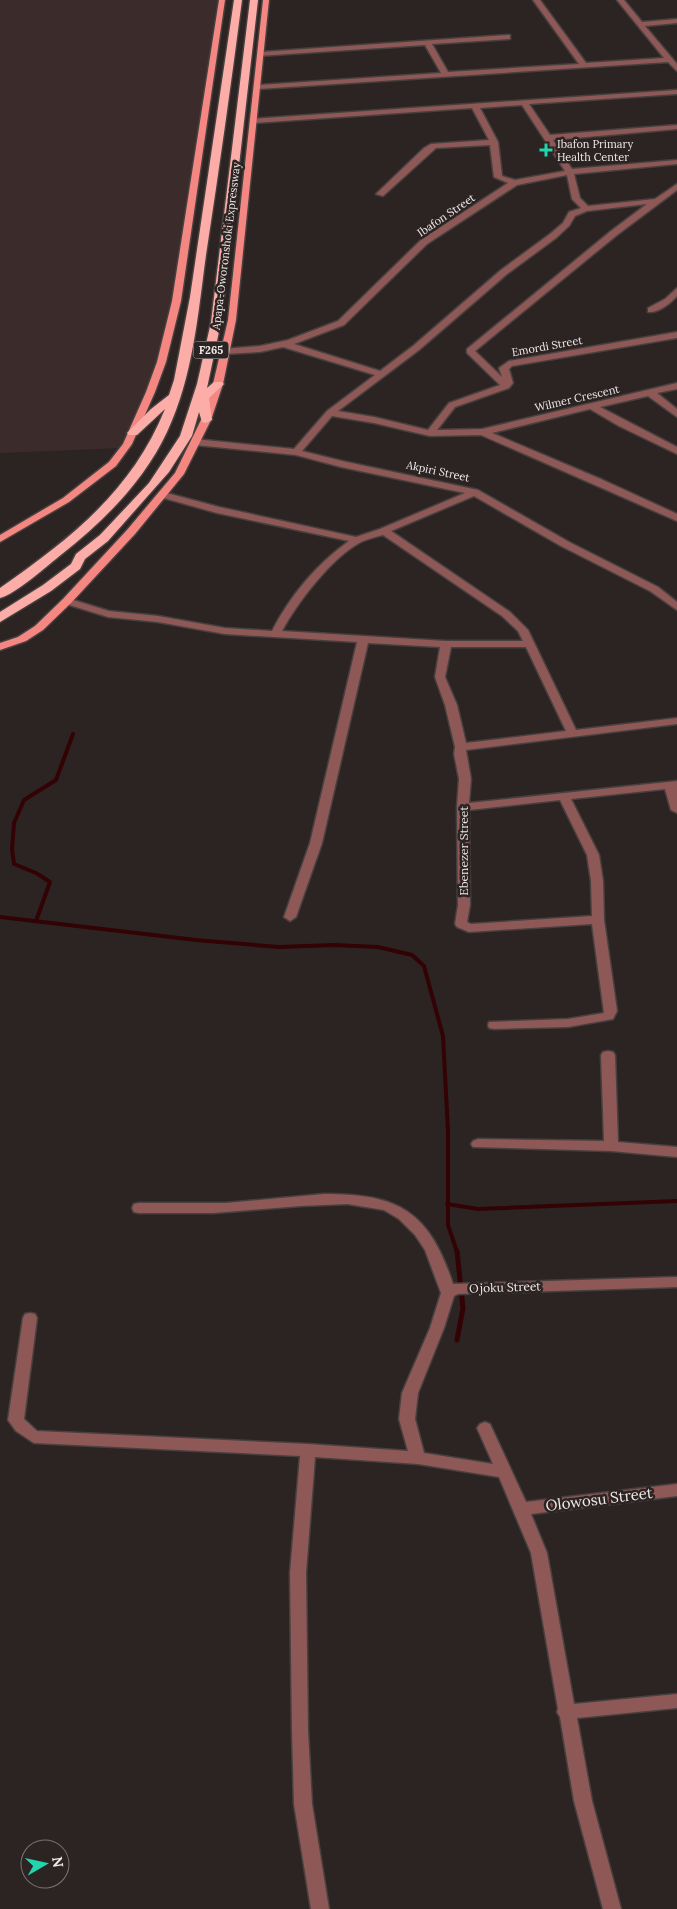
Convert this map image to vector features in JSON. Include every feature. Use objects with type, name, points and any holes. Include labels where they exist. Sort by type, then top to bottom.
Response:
[{"type":"highway","name":"Apapa-Oworonshoki Expressway","points":[[0,594],[33,571],[94,520],[130,480],[158,437],[174,397],[191,318],[225,101],[238,0]]},
{"type":"highway","name":"Apapa-Oworonshoki Expressway","points":[[0,617],[67,574],[76,566],[80,558],[104,538],[165,470],[186,436],[203,384],[216,322],[254,0]]},
{"type":"highway","points":[[203,384],[206,420]]},
{"type":"highway","points":[[193,417],[203,398],[218,384]]},
{"type":"highway","points":[[133,433],[155,411],[174,397]]},
{"type":"highway","points":[[150,398],[161,424],[158,437]]},
{"type":"main road","points":[[0,539],[63,502],[99,475],[122,453],[150,398],[162,366],[181,274],[203,112],[222,0]]},
{"type":"main road","name":"Apapa-Oworonshoki Expressway","points":[[0,647],[22,638],[39,628],[163,495],[179,474],[206,420],[218,384],[232,320],[266,0]]},
{"type":"street","points":[[536,0],[584,66]]},
{"type":"street","points":[[620,0],[677,69]]},
{"type":"street","points":[[640,24],[677,21]]},
{"type":"street","points":[[261,54],[507,37]]},
{"type":"street","points":[[428,43],[445,74]]},
{"type":"street","points":[[258,87],[670,60]]},
{"type":"street","points":[[253,121],[677,92]]},
{"type":"street","points":[[524,102],[570,172],[576,199],[586,209]]},
{"type":"street","points":[[475,106],[494,142],[498,177],[514,183]]},
{"type":"street","points":[[546,138],[677,127]]},
{"type":"street","points":[[380,194],[427,150],[434,146],[494,142]]},
{"type":"street","name":"Ibafon Street","points":[[226,351],[260,349],[283,344],[341,323],[424,242],[514,183],[570,172],[677,162]]},
{"type":"street","points":[[430,433],[452,404],[506,386],[470,351],[655,201],[677,186]]},
{"type":"street","points":[[296,452],[330,413],[416,348],[504,272],[553,236],[566,224],[572,214],[586,209],[655,201]]},
{"type":"street","points":[[650,310],[668,300],[677,291]]},
{"type":"street","name":"Emordi Street","points":[[506,386],[508,383],[504,368],[509,364],[677,334]]},
{"type":"street","points":[[283,344],[382,374]]},
{"type":"street","name":"Wilmer Crescent","points":[[482,432],[677,386]]},
{"type":"street","points":[[651,393],[677,414]]},
{"type":"street","points":[[593,407],[622,424],[677,451]]},
{"type":"street","points":[[330,413],[374,420],[430,433],[482,432],[600,482],[677,518]]},
{"type":"street","name":"Akpiri Street","points":[[195,442],[296,452],[340,464],[475,492],[565,544],[654,589],[677,607]]},
{"type":"street","points":[[275,635],[287,612],[331,558],[357,540],[384,531],[475,492]]},
{"type":"street","points":[[163,495],[217,510],[357,540]]},
{"type":"street","points":[[384,531],[506,614],[523,630],[572,735]]},
{"type":"street","points":[[66,601],[108,614],[225,631],[363,641],[529,644]]},
{"type":"street","points":[[290,917],[316,843],[363,641]]},
{"type":"street","name":"Ebenezer Street","points":[[446,644],[440,677],[451,705],[461,747],[460,754],[465,779],[462,924],[464,927],[469,928],[598,920]]},
{"type":"street","points":[[461,747],[677,721]]},
{"type":"street","points":[[463,807],[673,784],[677,810]]},
{"type":"street","points":[[494,1025],[568,1023],[608,1016],[611,1012],[598,920],[597,882],[593,855],[564,796]]},
{"type":"street","points":[[608,1055],[611,1146]]},
{"type":"street","points":[[478,1144],[611,1146],[677,1152]]},
{"type":"street","points":[[139,1208],[171,1210],[240,1207],[342,1199],[376,1202],[403,1214],[425,1237],[451,1291],[410,1393],[407,1419],[418,1458]]},
{"type":"street","name":"Ojoku Street","points":[[451,1291],[471,1288],[677,1282]]},
{"type":"street","points":[[30,1318],[16,1420],[21,1427],[34,1437],[308,1450],[418,1458],[504,1472]]},
{"type":"street","points":[[485,1428],[521,1509],[538,1553],[583,1801],[612,1909]]},
{"type":"street","points":[[308,1450],[298,1573],[300,1731],[304,1804],[320,1909]]},
{"type":"street","name":"Olowosu Street","points":[[521,1509],[677,1490]]},
{"type":"street","points":[[566,1712],[677,1701]]},
{"type":"shaded area","points":[[0,0],[225,0],[185,252],[157,380],[121,448],[0,453]]},
{"type":"waterway","points":[[36,921],[50,882],[36,873],[14,864],[12,849],[14,823],[24,800],[56,780],[73,734]]},
{"type":"waterway","points":[[0,917],[196,940],[279,947],[334,945],[378,947],[412,955],[424,966],[443,1036],[448,1131],[448,1204]]},
{"type":"waterway","points":[[448,1204],[478,1209],[677,1201]]},
{"type":"waterway","points":[[448,1204],[448,1225],[457,1252]]},
{"type":"waterway","points":[[457,1251],[463,1308],[457,1340]]},
{"type":"place","name":"Ibafon Primary Health Center","points":[[546,150]]}]
